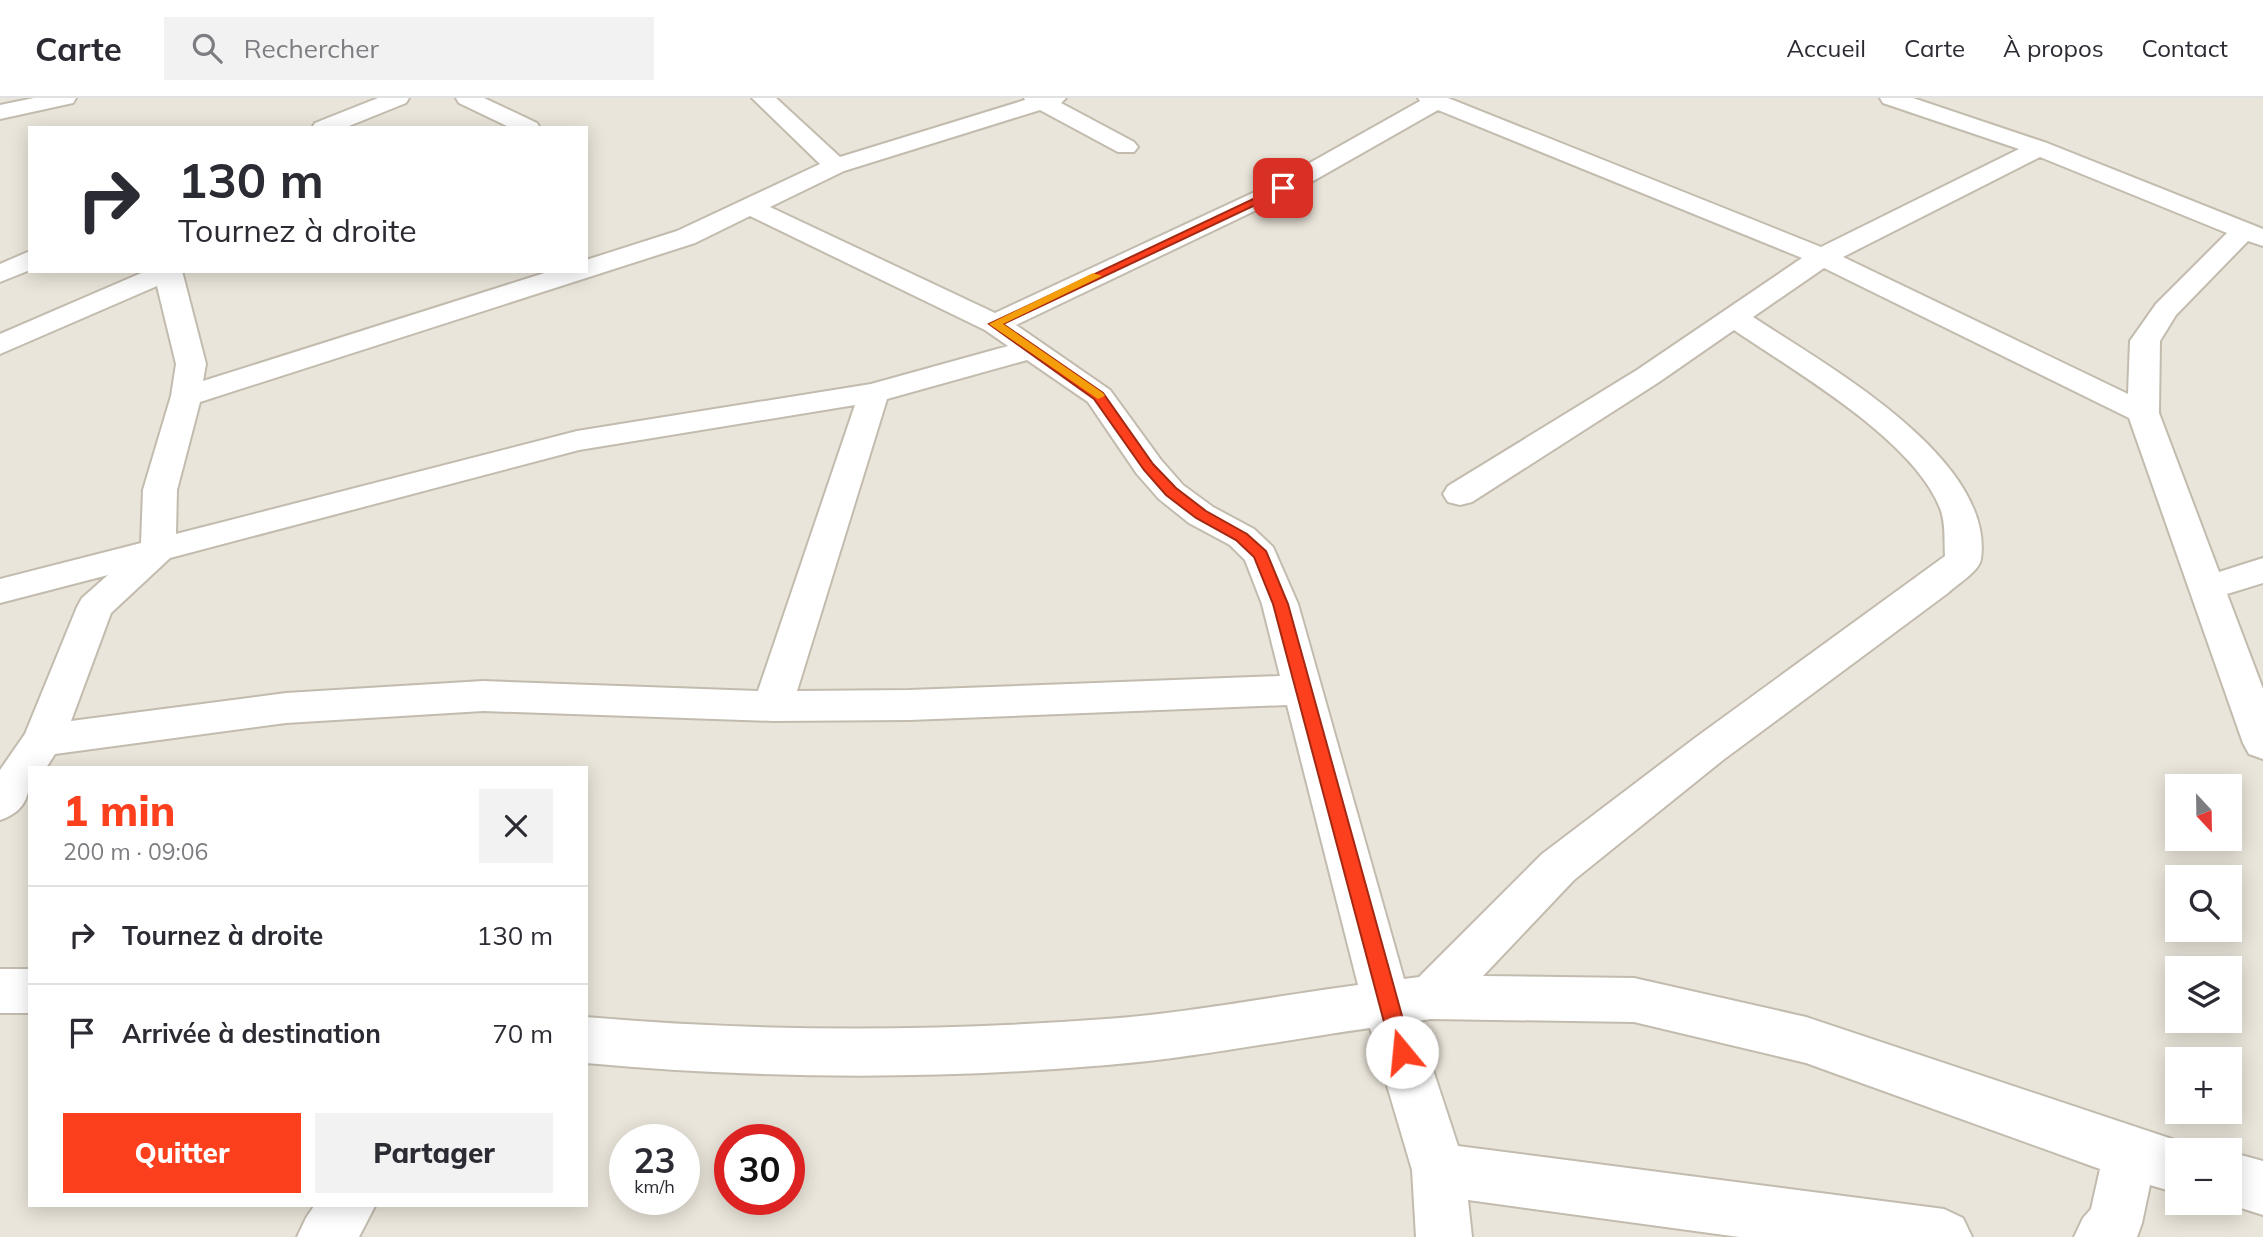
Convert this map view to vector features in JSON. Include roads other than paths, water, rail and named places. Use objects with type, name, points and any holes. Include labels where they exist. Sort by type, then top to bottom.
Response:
[{"type":"street","points":[[0,112],[65,98]]},
{"type":"street","points":[[328,126],[398,98]]},
{"type":"street","points":[[764,98],[836,166]]},
{"type":"street","points":[[1891,98],[2039,148],[2253,234],[2166,310],[2145,341],[2143,413],[2181,511],[2263,743]]},
{"type":"street","points":[[478,99],[525,126]]},
{"type":"street","points":[[588,268],[686,237],[836,166],[1044,99],[1126,147]]},
{"type":"street","points":[[995,324],[1283,188],[1433,99],[1822,257],[2143,413]]},
{"type":"street","points":[[1460,494],[1648,376],[1822,257],[2039,148]]},
{"type":"street","points":[[751,207],[995,324],[1032,349],[1099,396],[1149,467],[1171,492],[1201,515],[1241,537],[1261,555],[1276,592],[1303,690],[1409,1000],[1439,1170],[1444,1237]]},
{"type":"street","points":[[0,274],[28,260]]},
{"type":"street","points":[[0,345],[166,273]]},
{"type":"street","points":[[0,803],[43,740],[95,607],[158,550],[160,490],[186,396],[191,365],[168,273]]},
{"type":"street","points":[[186,396],[573,273]]},
{"type":"street","points":[[1409,1000],[1558,867],[1709,749],[1935,584],[1963,560],[1958,508],[1935,470],[1885,423],[1733,317]]},
{"type":"street","points":[[0,591],[578,441],[874,393],[1032,349]]},
{"type":"street","points":[[773,706],[874,393]]},
{"type":"street","points":[[2207,589],[2263,570]]},
{"type":"street","points":[[43,740],[93,736],[286,708],[483,696],[773,706],[909,705],[1303,690]]},
{"type":"street","points":[[0,991],[28,991]]},
{"type":"street","points":[[588,1040],[686,1049],[901,1053],[1108,1042],[1409,1000],[1634,1000],[1806,1040],[2154,1159],[2115,1223],[2102,1237]]},
{"type":"street","points":[[1439,1170],[1944,1237]]},
{"type":"street","points":[[2242,1182],[2263,1188]]},
{"type":"street","points":[[325,1237],[347,1207]]}]
